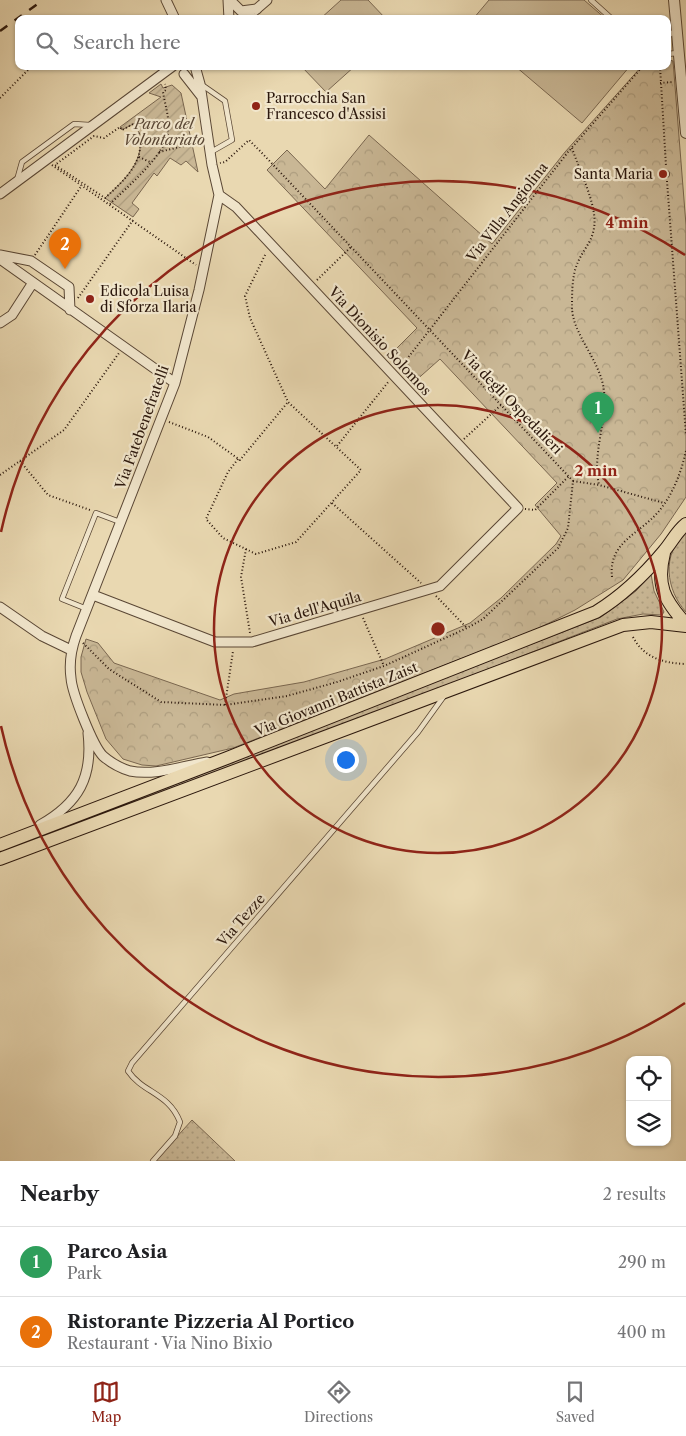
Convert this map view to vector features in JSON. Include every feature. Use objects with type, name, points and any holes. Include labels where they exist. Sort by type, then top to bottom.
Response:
[{"type":"main road","name":"Via Giovanni Battista Zaist","points":[[0,845],[227,758],[596,612],[615,600],[665,550],[682,528]]},
{"type":"main road","name":"Via Giovanni Battista Zaist","points":[[665,550],[660,570],[662,587],[668,606],[686,625]]},
{"type":"main road","name":"Via Giovanni Battista Zaist","points":[[0,859],[623,625],[650,622],[686,625]]},
{"type":"street","points":[[166,0],[173,15]]},
{"type":"street","points":[[229,0],[241,11],[257,9]]},
{"type":"street","points":[[229,0],[229,15]]},
{"type":"street","points":[[250,15],[267,0]]},
{"type":"street","points":[[674,0],[686,133]]},
{"type":"street","points":[[153,82],[178,70]]},
{"type":"street","points":[[0,194],[153,82],[178,70],[193,70]]},
{"type":"street","name":"Via Fatebenefratelli","points":[[178,70],[202,98]]},
{"type":"street","name":"Via Fatebenefratelli","points":[[196,70],[219,195],[175,383],[71,650],[71,680],[88,728],[102,755],[118,767],[131,771],[145,772],[227,758]]},
{"type":"street","name":"Via Dionisio Solomos","points":[[219,195],[236,208],[518,508]]},
{"type":"street","points":[[0,255],[31,261],[69,287],[70,310]]},
{"type":"street","points":[[0,259],[32,284],[175,383]]},
{"type":"street","points":[[0,323],[12,315],[32,284]]},
{"type":"street","name":"Via dell'Aquila","points":[[93,595],[214,642],[252,642],[440,586],[518,508]]},
{"type":"street","points":[[682,528],[686,519]]},
{"type":"street","points":[[2,611],[42,636],[71,650]]},
{"type":"street","name":"Via Fatebenefratelli","points":[[15,839],[66,807],[80,788],[87,775],[91,755],[88,728]]},
{"type":"lane","points":[[591,0],[608,15]]},
{"type":"lane","points":[[671,34],[677,29]]},
{"type":"lane","points":[[671,54],[679,53]]},
{"type":"lane","points":[[200,84],[225,101],[232,140],[210,153]]},
{"type":"lane","points":[[16,182],[22,162],[74,124],[94,125]]},
{"type":"lane","points":[[87,609],[62,599],[96,513],[122,522]]},
{"type":"lane","name":"Via Tezze","points":[[153,1161],[175,1136],[180,1122],[168,1102],[133,1079],[128,1071],[132,1063],[418,732],[450,689]]},
{"type":"path","points":[[0,98],[28,70]]},
{"type":"path","name":"Via Villa Angiolina","points":[[336,447],[430,331],[572,148],[640,70]]},
{"type":"path","points":[[660,70],[665,174],[686,435]]},
{"type":"path","points":[[110,204],[159,152],[166,141],[169,130],[163,92],[166,90],[163,78]]},
{"type":"path","points":[[135,123],[140,138],[139,157],[132,170],[105,198],[55,164],[94,136],[104,138],[120,127],[122,130],[135,123]]},
{"type":"path","points":[[159,152],[208,140]]},
{"type":"path","name":"Via degli Ospedalieri","points":[[212,165],[225,162],[249,140],[573,480]]},
{"type":"path","points":[[572,148],[594,213],[594,228],[590,242],[577,263],[572,308],[574,323],[596,365],[604,391],[595,467],[599,485]]},
{"type":"path","points":[[139,157],[150,162]]},
{"type":"path","points":[[46,161],[202,269]]},
{"type":"path","points":[[31,261],[82,185]]},
{"type":"path","points":[[70,310],[133,220]]},
{"type":"path","points":[[270,244],[245,296],[250,318],[288,402],[361,470],[296,542],[256,554],[223,538],[206,519],[228,472],[288,402]]},
{"type":"path","points":[[310,286],[351,248]]},
{"type":"path","points":[[0,475],[64,430],[123,347]]},
{"type":"path","points":[[458,444],[501,405]]},
{"type":"path","points":[[162,419],[208,436],[238,459]]},
{"type":"path","points":[[612,577],[610,566],[617,549],[659,511],[676,484],[686,451]]},
{"type":"path","points":[[20,461],[48,495],[96,513]]},
{"type":"path","points":[[518,508],[534,510],[569,476]]},
{"type":"path","points":[[76,636],[110,669],[161,702],[226,705],[287,696],[384,666],[483,619],[558,548],[568,528],[573,480],[599,485],[664,503]]},
{"type":"path","points":[[331,502],[452,610],[467,628]]},
{"type":"path","points":[[246,549],[241,577],[252,642]]},
{"type":"path","points":[[360,610],[384,666]]},
{"type":"path","points":[[633,637],[644,652],[660,661],[686,664]]},
{"type":"path","points":[[226,705],[235,642]]},
{"type":"green space","points":[[341,0],[368,0],[382,15],[324,15]]},
{"type":"green space","points":[[489,0],[584,0],[601,15],[476,15]]},
{"type":"green space","points":[[671,60],[673,61],[686,225],[686,497],[661,534],[623,580],[575,610],[537,629],[233,748],[156,766],[142,765],[123,759],[106,739],[87,692],[81,672],[81,657],[86,639],[98,643],[114,663],[220,700],[234,694],[304,682],[385,659],[470,623],[501,598],[556,544],[561,536],[535,505],[557,483],[440,359],[413,383],[388,357],[417,328],[267,170],[287,150],[325,189],[369,135],[492,244],[565,152],[638,70],[671,70]]},
{"type":"green space","points":[[305,70],[351,70],[326,92]]},
{"type":"green space","points":[[520,70],[627,70],[582,123]]},
{"type":"green space","name":"Parco del Volontariato","points":[[161,84],[163,88],[172,85],[181,93],[198,172],[186,161],[181,165],[170,158],[157,176],[154,173],[132,203],[139,209],[133,217],[105,198],[122,182],[135,165],[139,155],[139,135],[135,123],[122,130],[120,127],[161,97],[149,93]]},
{"type":"green space","points":[[686,532],[686,612],[674,593],[669,572],[673,551],[678,541]]},
{"type":"green space","points":[[651,574],[654,591],[664,612],[662,615],[643,614],[617,619],[211,777],[0,855],[0,851],[601,617],[636,591]]},
{"type":"green space","points":[[192,1120],[235,1161],[155,1161]]},
{"type":"railway","points":[[22,15],[43,0]]},
{"type":"railway","points":[[0,31],[15,20]]},
{"type":"place","name":"Parrocchia San Francesco d'Assisi","points":[[256,106]]},
{"type":"place","name":"Santa Maria","points":[[663,174]]},
{"type":"place","name":"Ristorante Pizzeria Al Portico","points":[[65,269]]},
{"type":"place","name":"Edicola Luisa di Sforza Ilaria","points":[[90,299]]},
{"type":"place","name":"Parco Asia","points":[[598,433]]}]
